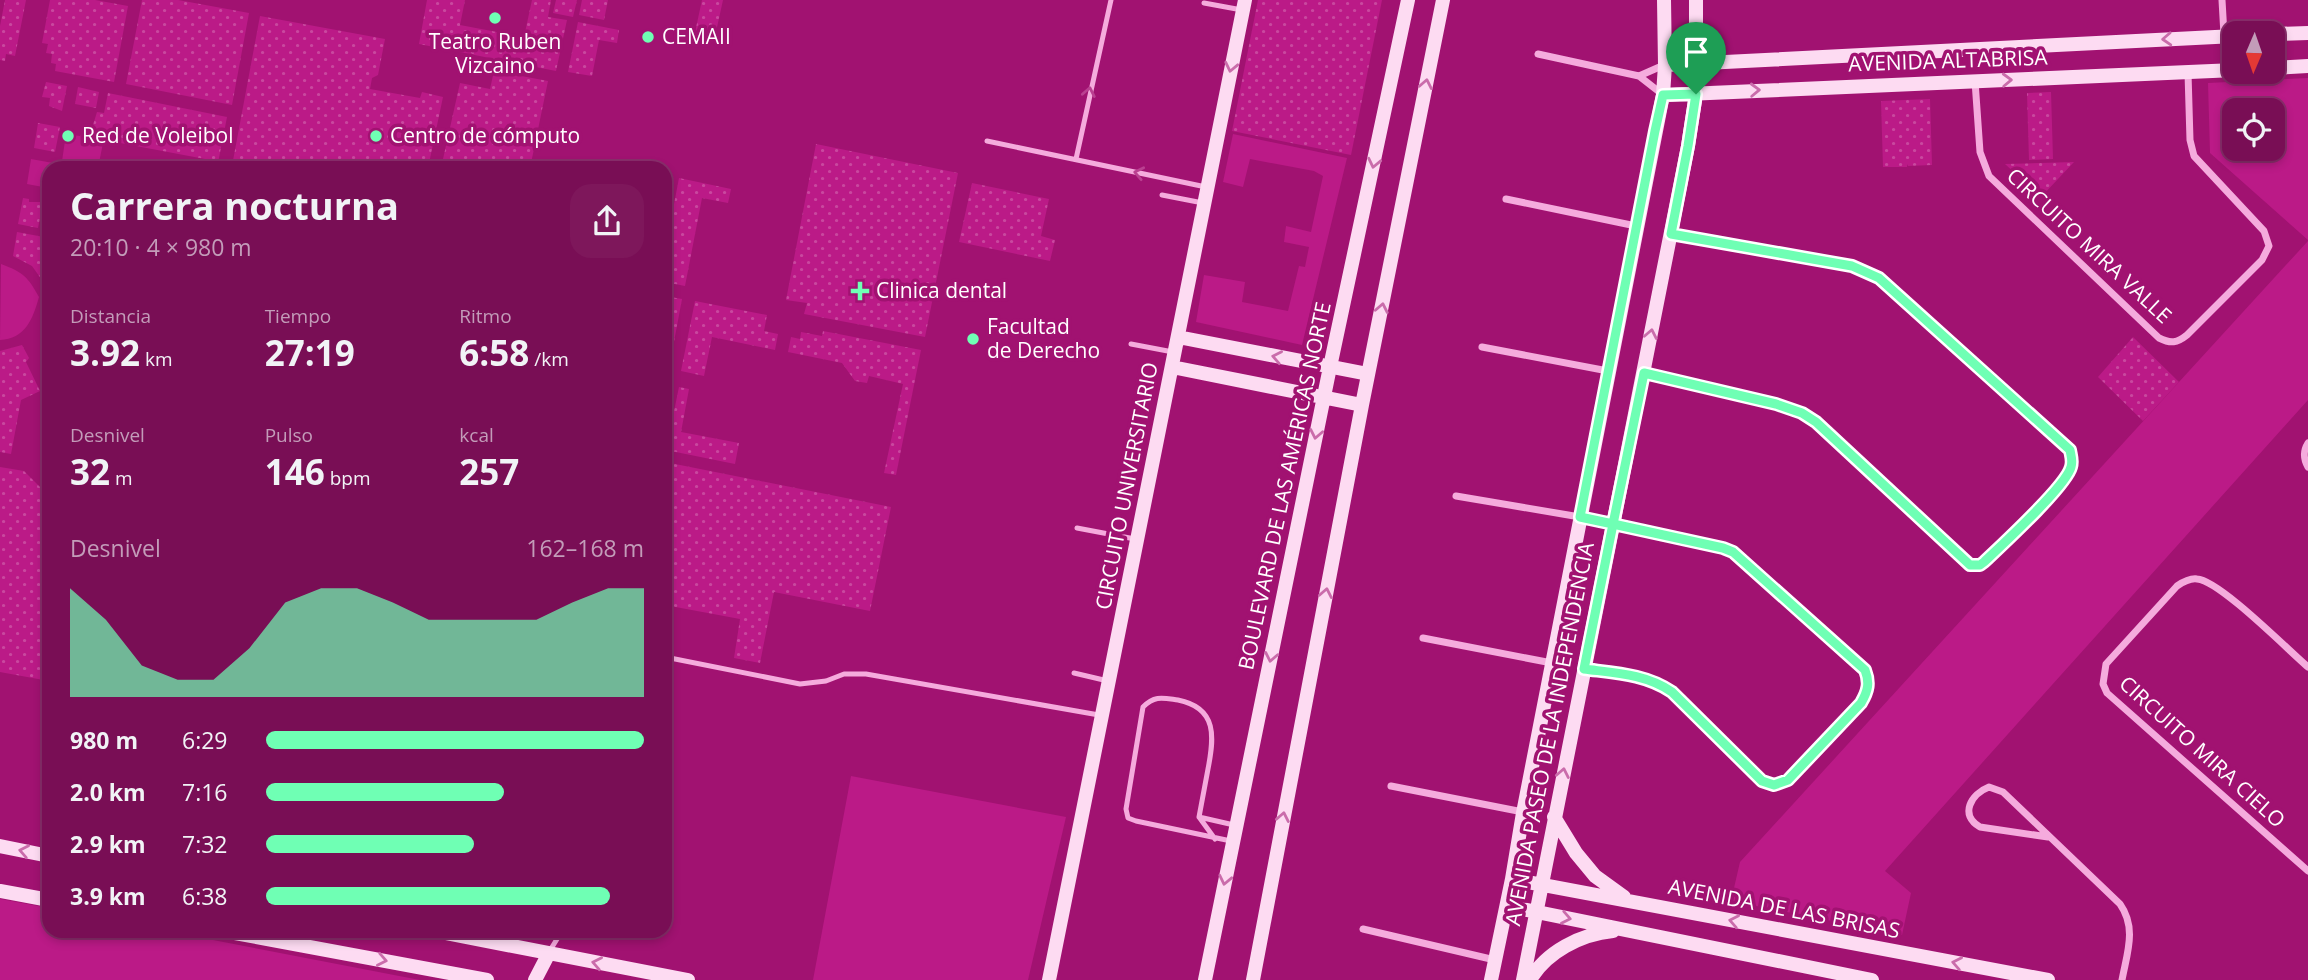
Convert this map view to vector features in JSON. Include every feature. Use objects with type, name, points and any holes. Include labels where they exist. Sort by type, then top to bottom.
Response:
[{"type":"street","name":"BOULEVARD DE LAS AMÉRICAS NORTE","points":[[1205,980],[1408,0]]},
{"type":"street","points":[[1252,980],[1443,0]]},
{"type":"street","name":"AVENIDA PASEO DE LA INDEPENDENCIA","points":[[1491,980],[1513,879],[1523,813],[1663,95],[1664,0]]},
{"type":"street","name":"AVENIDA PASEO DE LA INDEPENDENCIA","points":[[1523,980],[1688,146],[1698,64],[1696,0]]},
{"type":"street","points":[[2222,0],[2226,21]]},
{"type":"street","name":"CIRCUITO UNIVERSITARIO","points":[[1049,980],[1244,5]]},
{"type":"street","points":[[2286,34],[2308,33]]},
{"type":"street","name":"AVENIDA ALTABRISA","points":[[1665,65],[2222,36]]},
{"type":"street","points":[[1538,54],[1639,76],[1663,95]]},
{"type":"street","points":[[1639,76],[1665,65]]},
{"type":"street","points":[[2286,67],[2308,66]]},
{"type":"street","name":"AVENIDA ALTABRISA","points":[[1663,95],[2222,70]]},
{"type":"street","name":"CIRCUITO MIRA VALLE","points":[[1975,81],[1980,152],[1989,176],[2160,338],[2171,343],[2187,335],[2262,260],[2269,246],[2264,231],[2194,156],[2190,140],[2188,72]]},
{"type":"street","points":[[1506,199],[1636,226]]},
{"type":"street","points":[[1644,373],[1776,404],[1802,413],[1816,422],[1970,565],[1984,562],[2032,515],[2067,476],[2071,467],[2070,450],[1879,278],[1852,266],[1671,234]]},
{"type":"street","points":[[1178,337],[1368,374]]},
{"type":"street","points":[[1482,347],[1608,372]]},
{"type":"street","points":[[1174,360],[1362,405]]},
{"type":"street","points":[[2308,443],[2304,452],[2308,467]]},
{"type":"street","points":[[1456,496],[1580,517],[1733,552],[1865,670],[1868,687],[1861,703],[1788,780],[1774,785],[1762,781],[1672,692],[1660,684],[1643,677],[1584,669]]},
{"type":"street","name":"CIRCUITO MIRA CIELO","points":[[2308,667],[2216,586],[2196,578],[2177,586],[2106,664],[2103,684],[2106,693],[2308,871]]},
{"type":"street","points":[[1423,639],[1552,663]]},
{"type":"street","points":[[1391,786],[1523,813]]},
{"type":"street","points":[[2049,837],[1980,827],[1972,822],[1969,815],[1972,797],[1989,787],[2003,792],[2120,904],[2130,923],[2122,980]]},
{"type":"street","points":[[1554,817],[1576,853],[1595,876],[1628,900]]},
{"type":"street","points":[[0,846],[42,855]]},
{"type":"street","name":"AVENIDA DE LAS BRISAS","points":[[1513,879],[2048,980]]},
{"type":"street","points":[[0,891],[42,899]]},
{"type":"street","points":[[1507,906],[1872,980]]},
{"type":"street","points":[[1363,929],[1495,960]]},
{"type":"street","points":[[1530,980],[1534,972],[1565,946],[1602,932],[1625,930]]},
{"type":"street","points":[[262,938],[487,980]]},
{"type":"street","points":[[471,938],[688,980]]},
{"type":"street","points":[[535,980],[549,953]]},
{"type":"lane","points":[[1076,159],[1111,0]]},
{"type":"lane","points":[[1204,3],[1244,5]]},
{"type":"lane","points":[[987,141],[1206,187]]},
{"type":"lane","points":[[1162,195],[1203,203]]},
{"type":"lane","points":[[1132,344],[1174,360]]},
{"type":"lane","points":[[1077,528],[1138,540]]},
{"type":"lane","points":[[672,658],[800,684],[812,684],[844,674],[866,674],[1102,716]]},
{"type":"lane","points":[[1074,673],[1109,682]]},
{"type":"lane","points":[[1215,839],[1199,817],[1213,739],[1210,722],[1202,712],[1186,702],[1158,697],[1150,699],[1143,707],[1126,809],[1128,818],[1215,839],[1233,842]]},
{"type":"lane","points":[[1199,817],[1237,826]]},
{"type":"lane","points":[[549,953],[558,938]]},
{"type":"shaded area","points":[[5,0],[26,0],[15,56],[6,54],[5,61],[0,60],[0,26]]},
{"type":"shaded area","points":[[50,0],[95,0],[128,6],[114,82],[55,71],[56,64],[51,63],[52,54],[46,53],[48,44],[42,43]]},
{"type":"shaded area","points":[[142,0],[178,0],[249,13],[232,105],[126,84]]},
{"type":"shaded area","points":[[427,0],[465,0],[460,25],[524,37],[532,0],[551,0],[548,17],[567,20],[556,71],[419,44]]},
{"type":"shaded area","points":[[556,0],[577,0],[573,17],[553,13]]},
{"type":"shaded area","points":[[582,0],[608,0],[604,20],[579,15]]},
{"type":"shaded area","points":[[702,0],[723,0],[714,41],[694,37]]},
{"type":"shaded area","points":[[1258,0],[1382,0],[1351,155],[1232,131]]},
{"type":"shaded area","points":[[260,16],[385,39],[378,75],[372,78],[370,89],[420,98],[422,92],[443,97],[429,161],[233,161]]},
{"type":"shaded area","points":[[578,22],[619,30],[617,43],[599,40],[592,76],[568,72]]},
{"type":"shaded area","points":[[494,71],[548,81],[531,161],[443,161],[460,83],[490,89]]},
{"type":"shaded area","points":[[2308,78],[2308,240],[2210,153],[2208,83],[2286,84],[2286,79]]},
{"type":"shaded area","points":[[46,82],[67,86],[62,111],[49,106],[50,98],[42,97]]},
{"type":"shaded area","points":[[78,87],[99,92],[96,108],[75,104]]},
{"type":"shaded area","points":[[2051,92],[2053,159],[2029,160],[2027,93]]},
{"type":"shaded area","points":[[108,93],[227,117],[218,161],[205,161],[99,139],[94,161],[78,161],[82,125],[93,125],[97,112],[104,113]]},
{"type":"shaded area","points":[[1930,99],[1932,165],[1883,167],[1881,101]]},
{"type":"shaded area","points":[[38,123],[60,127],[55,152],[34,148]]},
{"type":"shaded area","points":[[125,124],[150,130],[148,145],[123,140]]},
{"type":"shaded area","points":[[66,134],[103,143],[99,161],[62,161]]},
{"type":"shaded area","points":[[1233,134],[1347,158],[1302,345],[1196,322],[1204,275],[1245,282],[1242,302],[1288,311],[1299,266],[1305,267],[1309,247],[1284,242],[1286,226],[1311,232],[1323,176],[1314,171],[1250,159],[1243,187],[1223,182]]},
{"type":"shaded area","points":[[816,144],[958,173],[925,337],[804,314],[807,303],[786,300]]},
{"type":"shaded area","points":[[31,159],[42,161],[42,187],[27,184]]},
{"type":"shaded area","points":[[2074,162],[2041,197],[2005,164]]},
{"type":"shaded area","points":[[679,178],[731,189],[728,203],[702,198],[685,286],[672,283],[672,214]]},
{"type":"shaded area","points":[[972,183],[1049,199],[1041,236],[1055,240],[1050,261],[959,242]]},
{"type":"shaded area","points":[[23,198],[29,199],[29,202],[42,202],[38,228],[18,224]]},
{"type":"shaded area","points":[[17,232],[42,237],[42,280],[32,266],[13,256]]},
{"type":"shaded area","points":[[2308,241],[2308,400],[1885,871],[1911,893],[1902,935],[1731,901],[1740,862]]},
{"type":"shaded area","points":[[1,264],[24,276],[39,297],[34,313],[22,332],[9,339],[0,340]]},
{"type":"shaded area","points":[[672,297],[682,299],[672,352]]},
{"type":"shaded area","points":[[695,301],[767,315],[764,331],[778,334],[775,350],[712,337],[704,376],[681,371]]},
{"type":"shaded area","points":[[823,331],[921,350],[896,475],[884,473],[903,384],[869,376],[867,383],[855,381],[842,363],[788,352],[791,337],[800,339],[801,332],[822,336]]},
{"type":"shaded area","points":[[2133,337],[2179,382],[2143,421],[2098,377]]},
{"type":"shaded area","points":[[22,345],[29,358],[26,362],[40,391],[21,400],[11,454],[0,452],[0,351]]},
{"type":"shaded area","points":[[679,387],[689,389],[681,432],[739,443],[735,464],[672,451],[672,421]]},
{"type":"shaded area","points":[[672,463],[891,507],[870,611],[774,592],[760,663],[734,658],[740,619],[672,606]]},
{"type":"shaded area","points":[[0,467],[24,471],[42,488],[42,680],[0,672]]},
{"type":"shaded area","points":[[851,776],[1066,817],[1028,980],[813,980]]},
{"type":"shaded area","points":[[0,899],[42,907],[42,938],[202,938],[420,980],[0,980]]},
{"type":"place","name":"Teatro Ruben Vizcaino","points":[[495,18]]},
{"type":"place","name":"CEMAII","points":[[648,37]]},
{"type":"place","name":"Red de Voleibol","points":[[68,136]]},
{"type":"place","name":"Centro de cómputo","points":[[376,136]]},
{"type":"place","name":"Clinica dental","points":[[860,291]]},
{"type":"place","name":"Facultad de Derecho","points":[[973,339]]},
{"type":"route","points":[[1696,94],[1663,95],[1655,131],[1580,517],[1613,524],[1584,669],[1643,677],[1660,684],[1672,692],[1762,781],[1774,785],[1788,780],[1861,703],[1868,687],[1868,678],[1865,670],[1733,552],[1613,524],[1644,373],[1776,404],[1802,413],[1816,422],[1970,565],[1984,562],[2032,515],[2067,476],[2072,459],[2070,450],[1879,278],[1852,266],[1671,234],[1696,94]]}]
